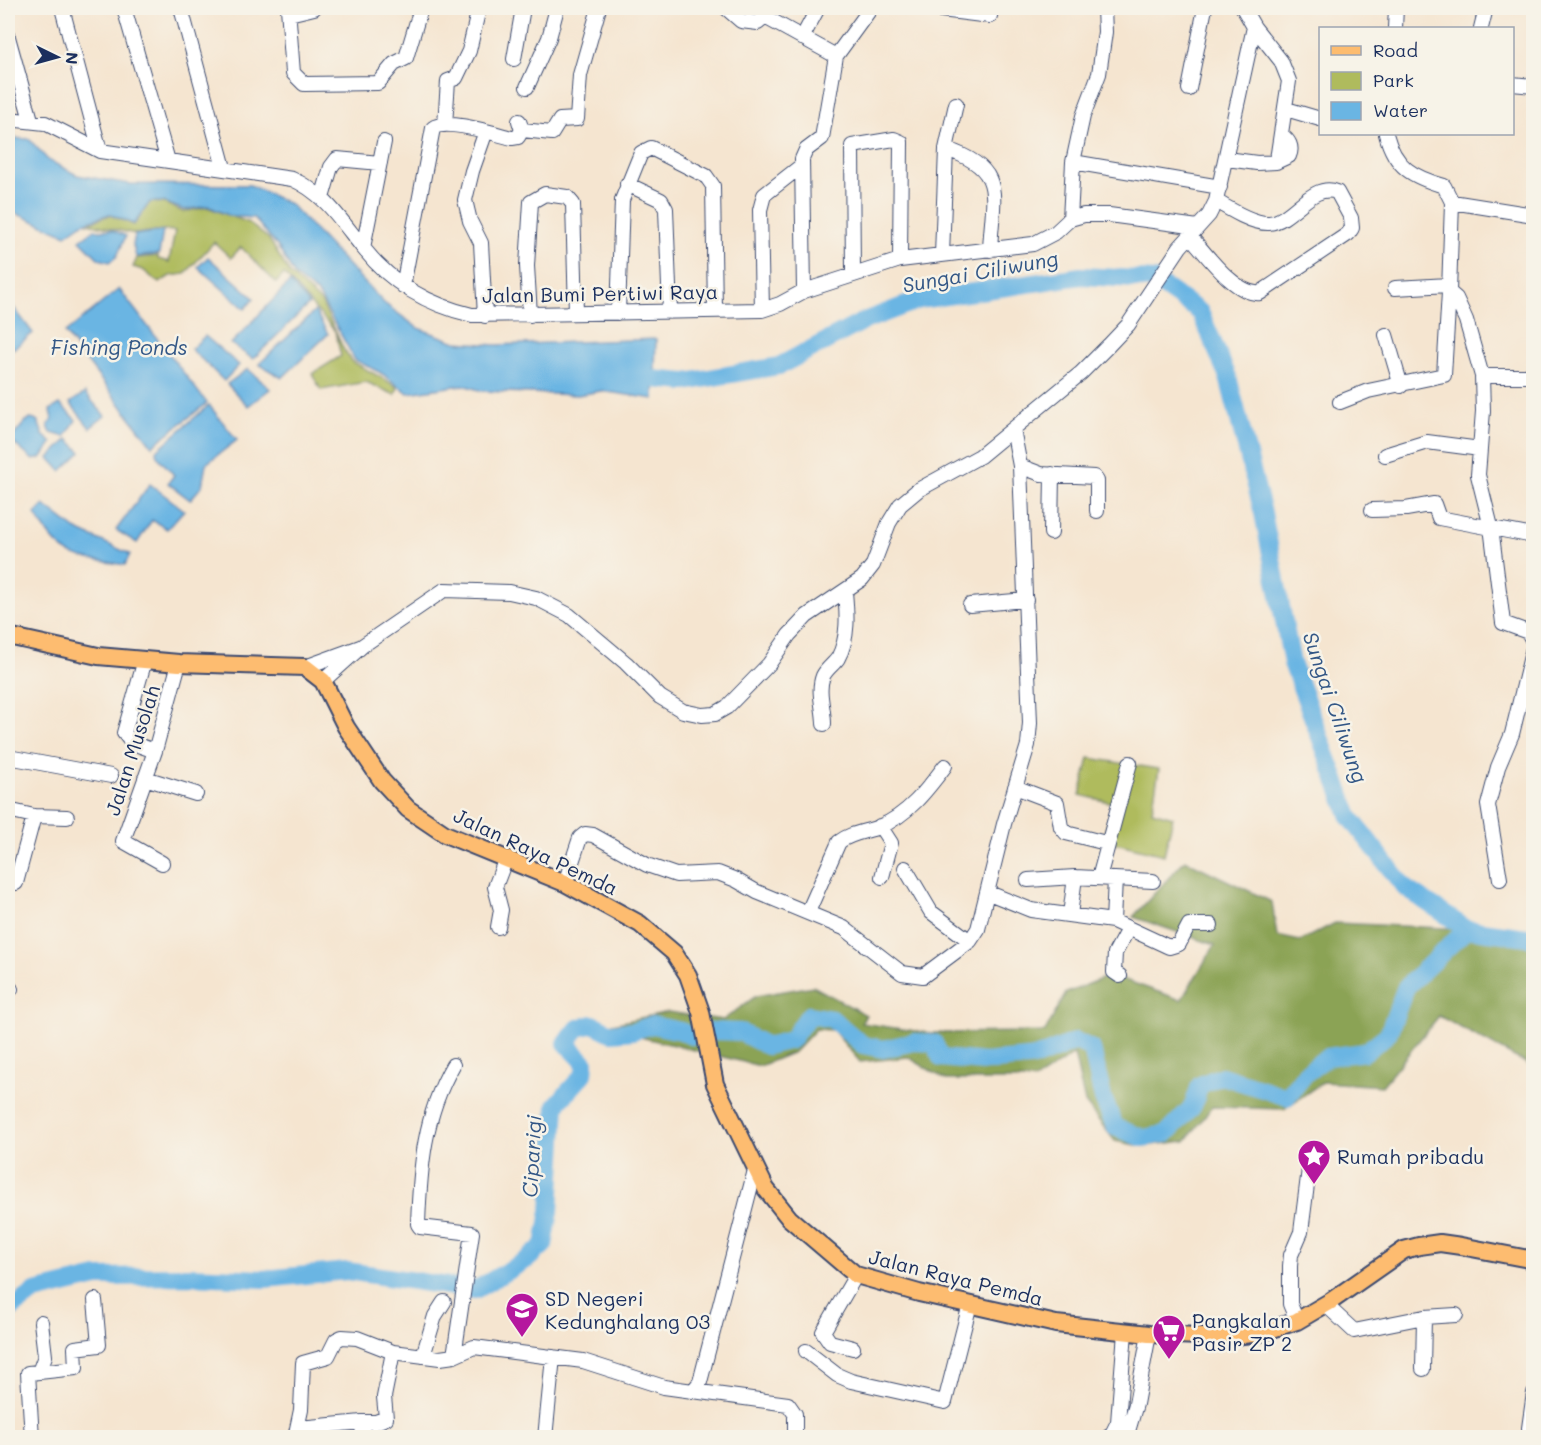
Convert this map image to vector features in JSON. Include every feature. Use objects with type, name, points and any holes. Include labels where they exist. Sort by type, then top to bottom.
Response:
[{"type":"main road","points":[[8,636],[98,656],[179,663],[305,667]]},
{"type":"main road","name":"Jalan Raya Pemda","points":[[305,667],[324,681],[346,727],[382,781],[408,809],[445,834],[565,883],[640,924],[674,953],[688,975],[701,1012],[709,1059],[724,1108],[755,1170],[766,1189],[789,1218],[856,1275],[1056,1324],[1149,1334],[1226,1337],[1260,1333],[1297,1321],[1326,1305],[1404,1250],[1419,1246],[1440,1243],[1461,1245],[1533,1260]]},
{"type":"street","points":[[62,8],[100,151]]},
{"type":"street","points":[[124,8],[168,161]]},
{"type":"street","points":[[181,8],[224,168]]},
{"type":"street","points":[[314,8],[288,11],[293,73],[304,84],[378,83],[394,64],[406,58],[421,8]]},
{"type":"street","points":[[445,125],[448,81],[456,78],[468,51],[479,8]]},
{"type":"street","points":[[514,59],[523,8]]},
{"type":"street","points":[[527,87],[549,38],[557,8]]},
{"type":"street","points":[[403,286],[430,135],[436,125],[486,131],[512,138],[518,137],[520,125],[552,133],[560,120],[577,119],[580,75],[599,8]]},
{"type":"street","points":[[726,8],[741,21],[752,24],[758,23],[767,12],[802,38],[836,56]]},
{"type":"street","points":[[802,38],[818,8]]},
{"type":"street","points":[[804,291],[801,166],[806,150],[822,138],[836,56],[871,8]]},
{"type":"street","points":[[925,8],[991,12]]},
{"type":"street","points":[[1070,219],[1073,162],[1083,116],[1099,74],[1106,32],[1104,8]]},
{"type":"street","points":[[1189,89],[1205,8]]},
{"type":"street","points":[[1227,159],[1257,163],[1276,162],[1289,92],[1286,71],[1243,8]]},
{"type":"street","points":[[1395,27],[1396,8]]},
{"type":"street","points":[[1481,27],[1485,8]]},
{"type":"street","points":[[324,681],[362,646],[444,590],[509,592],[536,598],[569,615],[626,663],[660,697],[683,711],[702,715],[715,714],[727,707],[770,664],[789,635],[807,616],[862,579],[873,565],[889,523],[900,505],[918,490],[980,456],[1102,352],[1128,325],[1180,248],[1216,201],[1254,27]]},
{"type":"street","points":[[8,37],[31,120]]},
{"type":"street","points":[[1514,84],[1533,86]]},
{"type":"street","points":[[942,255],[946,149],[956,104]]},
{"type":"street","points":[[1286,109],[1319,119]]},
{"type":"street","name":"Jalan Bumi Pertiwi Raya","points":[[8,119],[31,120],[58,129],[100,151],[292,179],[315,190],[379,266],[403,286],[446,308],[485,316],[576,312],[762,310],[853,273],[900,260],[1033,244],[1056,232],[1070,219],[1084,215],[1109,215],[1194,232]]},
{"type":"street","points":[[485,316],[481,243],[470,221],[465,200],[486,131]]},
{"type":"street","points":[[1340,402],[1368,391],[1401,386],[1444,375],[1452,202],[1444,186],[1422,180],[1406,171],[1390,148],[1386,135]]},
{"type":"street","points":[[853,273],[852,146],[894,139],[901,142],[900,260]]},
{"type":"street","points":[[363,248],[384,142]]},
{"type":"street","points":[[618,313],[622,200],[641,153],[651,148],[711,181],[715,311]]},
{"type":"street","points":[[946,149],[981,165],[992,179],[990,250]]},
{"type":"street","points":[[322,198],[331,167],[337,159],[380,163]]},
{"type":"street","points":[[1073,162],[1220,186]]},
{"type":"street","points":[[762,310],[760,210],[765,195],[801,166]]},
{"type":"street","points":[[627,184],[661,200],[666,209],[670,312]]},
{"type":"street","points":[[1194,232],[1223,272],[1244,292],[1251,294],[1270,286],[1348,234],[1352,228],[1351,218],[1337,192],[1332,191],[1320,192],[1269,223],[1259,221],[1216,201]]},
{"type":"street","points":[[530,315],[527,267],[531,202],[545,194],[567,197],[573,204],[576,312]]},
{"type":"street","points":[[1452,202],[1533,215]]},
{"type":"street","points":[[1395,288],[1449,288]]},
{"type":"street","points":[[1449,288],[1466,321],[1482,376],[1483,411],[1478,475],[1491,527],[1503,623],[1528,632],[1533,644],[1512,734],[1496,774],[1488,805],[1500,879]]},
{"type":"street","points":[[1386,335],[1401,386]]},
{"type":"street","points":[[1482,376],[1527,376],[1533,372]]},
{"type":"street","points":[[565,883],[580,838],[585,834],[593,835],[647,865],[676,875],[718,873],[757,892],[844,928],[902,973],[923,975],[969,941],[978,929],[989,892],[1004,824],[1029,733],[1020,466],[1013,429]]},
{"type":"street","points":[[1385,455],[1427,442],[1480,449]]},
{"type":"street","points":[[1020,466],[1041,474],[1094,477],[1097,481],[1097,511]]},
{"type":"street","points":[[1051,532],[1053,474]]},
{"type":"street","points":[[1372,510],[1406,509],[1434,504],[1439,518],[1533,536]]},
{"type":"street","points":[[824,724],[821,685],[823,675],[838,658],[843,644],[847,614],[845,592]]},
{"type":"street","points":[[970,605],[1026,600]]},
{"type":"street","points":[[305,667],[362,646]]},
{"type":"street","points":[[145,660],[124,733],[132,743],[155,751]]},
{"type":"street","name":"Jalan Musolah","points":[[162,863],[123,841],[155,751],[179,663]]},
{"type":"street","points":[[8,757],[111,776]]},
{"type":"street","points":[[1099,878],[1106,843],[1130,763]]},
{"type":"street","points":[[808,912],[839,842],[846,836],[880,826],[903,813],[928,789],[945,766]]},
{"type":"street","points":[[145,778],[196,794]]},
{"type":"street","points":[[1015,787],[1057,803],[1061,827],[1066,833],[1106,843]]},
{"type":"street","points":[[8,810],[34,816],[67,817]]},
{"type":"street","points":[[16,884],[34,816]]},
{"type":"street","points":[[880,826],[891,843],[882,877]]},
{"type":"street","points":[[498,927],[501,910],[495,887],[506,858]]},
{"type":"street","points":[[905,868],[931,912],[969,941]]},
{"type":"street","points":[[1070,915],[1075,877]]},
{"type":"street","points":[[1028,880],[1075,877],[1153,881]]},
{"type":"street","points":[[1113,921],[1115,879]]},
{"type":"street","points":[[989,892],[1031,910],[1113,921],[1163,945],[1176,947],[1189,925],[1211,925]]},
{"type":"street","points":[[1120,976],[1114,972],[1113,960],[1128,929]]},
{"type":"street","points":[[453,1065],[442,1084],[426,1133],[419,1180],[418,1224],[420,1227],[471,1232],[470,1254],[454,1356]]},
{"type":"street","points":[[1297,1321],[1290,1304],[1290,1266],[1293,1248],[1300,1232],[1310,1161]]},
{"type":"street","points":[[693,1391],[700,1382],[755,1170]]},
{"type":"street","points":[[853,1348],[830,1342],[823,1332],[856,1275]]},
{"type":"street","points":[[32,1437],[28,1373],[76,1368],[75,1348],[99,1345],[95,1300]]},
{"type":"street","points":[[423,1356],[435,1316],[444,1302]]},
{"type":"street","points":[[806,1351],[837,1375],[851,1381],[945,1402],[970,1304]]},
{"type":"street","points":[[1326,1305],[1354,1331],[1424,1317],[1456,1315]]},
{"type":"street","points":[[1423,1369],[1424,1317]]},
{"type":"street","points":[[39,1372],[45,1356],[41,1322]]},
{"type":"street","points":[[1107,1437],[1112,1434],[1118,1422],[1125,1332]]},
{"type":"street","points":[[1126,1437],[1136,1404],[1149,1334]]},
{"type":"street","points":[[393,1352],[384,1397],[386,1418],[321,1433],[297,1433],[303,1363],[328,1356],[336,1340],[342,1337],[357,1338],[393,1352],[423,1356],[454,1356],[474,1347],[583,1361],[664,1387],[788,1404],[795,1414],[795,1437]]},
{"type":"street","points":[[544,1437],[553,1357]]},
{"type":"street","points":[[1529,1428],[1533,1393]]},
{"type":"street","points":[[1120,1402],[1136,1404]]},
{"type":"street","points":[[362,1422],[363,1437]]},
{"type":"green space","points":[[150,202],[164,203],[183,212],[207,207],[247,222],[269,239],[290,274],[322,303],[344,350],[353,362],[398,387],[395,395],[366,382],[321,390],[312,374],[341,356],[335,331],[284,274],[276,283],[241,247],[231,258],[214,242],[185,274],[170,276],[159,283],[143,270],[133,267],[137,258],[158,256],[158,259],[169,262],[175,231],[163,230],[135,234],[88,223],[110,215],[134,225]]},
{"type":"green space","points":[[1089,758],[1159,769],[1152,811],[1173,817],[1164,855],[1103,840],[1113,803],[1080,795]]},
{"type":"green space","points":[[1185,860],[1272,902],[1277,936],[1300,941],[1335,923],[1467,929],[1533,938],[1533,1067],[1439,1016],[1382,1086],[1323,1082],[1284,1109],[1212,1107],[1186,1141],[1142,1146],[1115,1141],[1085,1103],[1074,1054],[1035,1080],[946,1080],[908,1057],[860,1062],[833,1030],[816,1029],[794,1052],[760,1066],[599,1027],[668,1012],[723,1020],[756,996],[813,986],[866,1015],[861,1023],[929,1033],[1045,1032],[1066,993],[1111,975],[1181,1000],[1215,945],[1133,917]]},
{"type":"water","points":[[8,138],[29,139],[48,160],[77,175],[130,184],[250,185],[290,204],[384,303],[418,328],[456,342],[496,345],[656,339],[654,399],[601,391],[578,395],[482,391],[463,385],[408,393],[381,373],[355,360],[319,295],[295,276],[278,247],[254,218],[230,216],[208,206],[184,210],[164,202],[150,202],[134,224],[109,214],[83,223],[66,235],[8,210]]},
{"type":"water","points":[[94,230],[112,230],[126,236],[117,256],[110,262],[99,259],[80,240]]},
{"type":"water","points":[[163,231],[159,254],[136,257],[133,245],[135,235]]},
{"type":"water","points":[[208,257],[254,298],[245,309],[198,267]]},
{"type":"water","points":[[290,282],[309,304],[253,359],[231,344]]},
{"type":"water","name":"Fishing Ponds","points":[[119,289],[207,403],[152,446],[65,333]]},
{"type":"water","points":[[8,300],[33,333],[13,349],[8,342]]},
{"type":"water","points":[[315,311],[328,334],[282,378],[259,364]]},
{"type":"water","name":"Fishing Ponds","points":[[205,336],[239,365],[224,381],[191,349]]},
{"type":"water","name":"Fishing Ponds","points":[[248,369],[270,389],[248,406],[227,384]]},
{"type":"water","points":[[85,393],[105,416],[90,428],[70,403]]},
{"type":"water","points":[[60,404],[76,420],[65,437],[51,433],[48,426],[52,419],[50,410]]},
{"type":"water","points":[[209,405],[237,440],[206,464],[202,486],[190,500],[168,483],[174,475],[157,456],[156,451]]},
{"type":"water","points":[[31,419],[38,421],[43,435],[52,443],[41,458],[33,460],[10,440],[26,421]]},
{"type":"water","points":[[68,439],[81,452],[61,471],[49,458]]},
{"type":"water","points":[[150,484],[184,510],[167,529],[152,520],[137,543],[116,530]]},
{"type":"water","points":[[44,505],[75,529],[130,554],[125,565],[82,558],[63,549],[45,530],[35,514]]},
{"type":"waterway","name":"Sungai Ciliwung","points":[[632,377],[685,382],[779,366],[864,321],[919,300],[1081,276],[1154,280],[1200,312],[1228,377],[1263,513],[1292,663],[1350,817],[1405,888],[1467,929],[1534,938]]},
{"type":"waterway","name":"Ciparigi","points":[[8,1311],[35,1292],[97,1277],[190,1276],[264,1279],[347,1271],[475,1290],[528,1259],[544,1245],[550,1211],[556,1105],[584,1074],[585,1063],[566,1043],[578,1028],[593,1024],[611,1033],[633,1031],[652,1025],[681,1031],[691,1036],[715,1031],[740,1032],[767,1046],[791,1040],[809,1015],[832,1019],[863,1045],[883,1049],[914,1042],[934,1043],[941,1058],[985,1062],[1038,1057],[1076,1041],[1092,1049],[1103,1098],[1115,1127],[1143,1138],[1166,1134],[1193,1106],[1200,1085],[1222,1076],[1287,1097],[1306,1073],[1327,1057],[1365,1052],[1388,1034],[1406,987],[1467,929]]},
{"type":"place","name":"Rumah pribadu","points":[[1314,1185]]},
{"type":"place","name":"SD Negeri Kedunghalang 03","points":[[522,1338]]},
{"type":"place","name":"Pangkalan Pasir ZP 2","points":[[1169,1360]]}]
